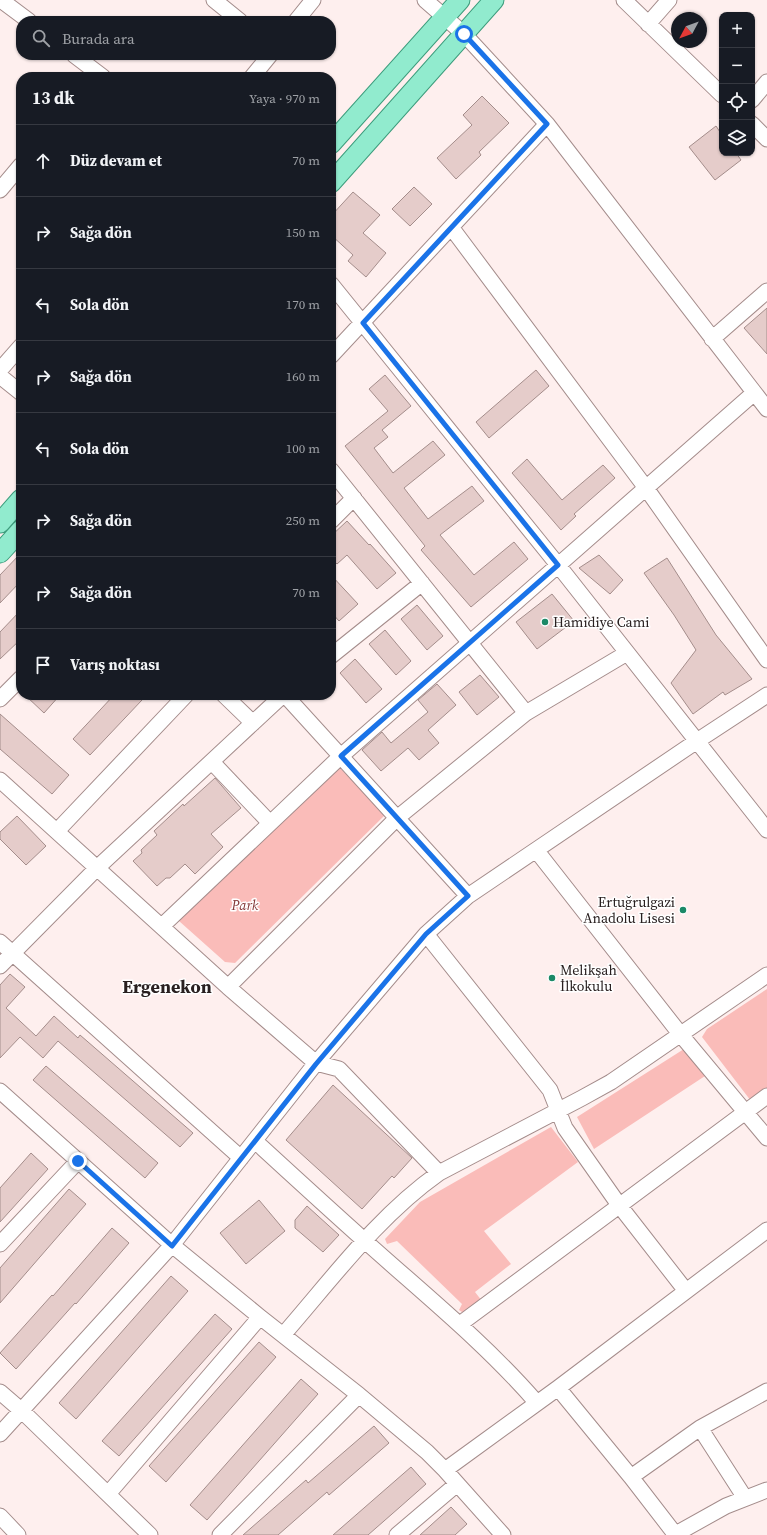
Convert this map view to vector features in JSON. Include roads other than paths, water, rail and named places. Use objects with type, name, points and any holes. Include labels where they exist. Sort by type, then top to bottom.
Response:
[{"type":"main road","points":[[336,138],[460,0]]},
{"type":"main road","points":[[336,177],[494,0]]},
{"type":"main road","points":[[0,523],[16,505]]},
{"type":"main road","points":[[0,553],[16,535]]},
{"type":"street","points":[[1,0],[22,16]]},
{"type":"street","points":[[214,0],[234,16]]},
{"type":"street","points":[[300,16],[312,0]]},
{"type":"street","points":[[425,0],[464,34],[547,124],[767,409]]},
{"type":"street","points":[[624,0],[719,92]]},
{"type":"street","points":[[648,24],[669,0]]},
{"type":"street","points":[[80,60],[94,72]]},
{"type":"street","points":[[256,72],[266,60]]},
{"type":"street","points":[[755,96],[767,82]]},
{"type":"street","points":[[336,351],[547,124]]},
{"type":"street","points":[[755,127],[767,139]]},
{"type":"street","points":[[0,190],[16,171]]},
{"type":"street","points":[[451,227],[646,488],[767,660]]},
{"type":"street","points":[[336,290],[558,565],[767,830]]},
{"type":"street","points":[[712,339],[767,291]]},
{"type":"street","points":[[0,370],[16,352]]},
{"type":"street","points":[[0,376],[16,389]]},
{"type":"street","points":[[162,926],[341,756],[754,393]]},
{"type":"street","points":[[336,476],[526,712]]},
{"type":"street","points":[[336,516],[354,498]]},
{"type":"street","points":[[336,652],[422,583]]},
{"type":"street","points":[[228,987],[397,818],[526,712],[627,653]]},
{"type":"street","points":[[0,699],[16,683]]},
{"type":"street","points":[[0,1434],[172,1246],[316,1064],[426,934],[468,896],[696,741],[767,696]]},
{"type":"street","points":[[57,832],[181,700]]},
{"type":"street","points":[[229,700],[253,723]]},
{"type":"street","points":[[0,966],[97,868],[278,700]]},
{"type":"street","points":[[289,700],[468,896]]},
{"type":"street","points":[[212,762],[270,823]]},
{"type":"street","points":[[0,780],[228,987],[316,1064],[339,1069],[439,1173]]},
{"type":"street","points":[[536,850],[681,1035],[767,1138]]},
{"type":"street","points":[[426,934],[550,1090],[565,1128],[619,1205],[686,1291]]},
{"type":"street","points":[[0,942],[241,1158]]},
{"type":"street","points":[[284,1335],[364,1241],[405,1199],[439,1173],[611,1082],[767,975]]},
{"type":"street","points":[[0,1091],[172,1246],[360,1395],[427,1452],[503,1535]]},
{"type":"street","points":[[460,1324],[767,1096]]},
{"type":"street","points":[[255,1141],[364,1241],[460,1324],[514,1376],[537,1403]]},
{"type":"street","points":[[0,1244],[78,1161]]},
{"type":"street","points":[[445,1470],[558,1388],[767,1230]]},
{"type":"street","points":[[108,1494],[260,1317]]},
{"type":"street","points":[[558,1388],[631,1477],[675,1535],[708,1515],[745,1498],[767,1490]]},
{"type":"street","points":[[631,1477],[700,1428],[767,1391]]},
{"type":"street","points":[[0,1392],[22,1411],[150,1535]]},
{"type":"street","points":[[220,1535],[360,1395]]},
{"type":"street","points":[[700,1428],[745,1498]]},
{"type":"street","points":[[397,1535],[457,1484]]},
{"type":"street","points":[[0,1516],[18,1535]]},
{"type":"place","name":"Hamidiye Cami","points":[[545,622]]},
{"type":"place","name":"Ertuğrulgazi Anadolu Lisesi","points":[[683,910]]},
{"type":"place","name":"Melikşah İlkokulu","points":[[552,978]]},
{"type":"district","name":"Ergenekon","points":[[167,987]]},
{"type":"park label","name":"Park","points":[[245,905]]}]
